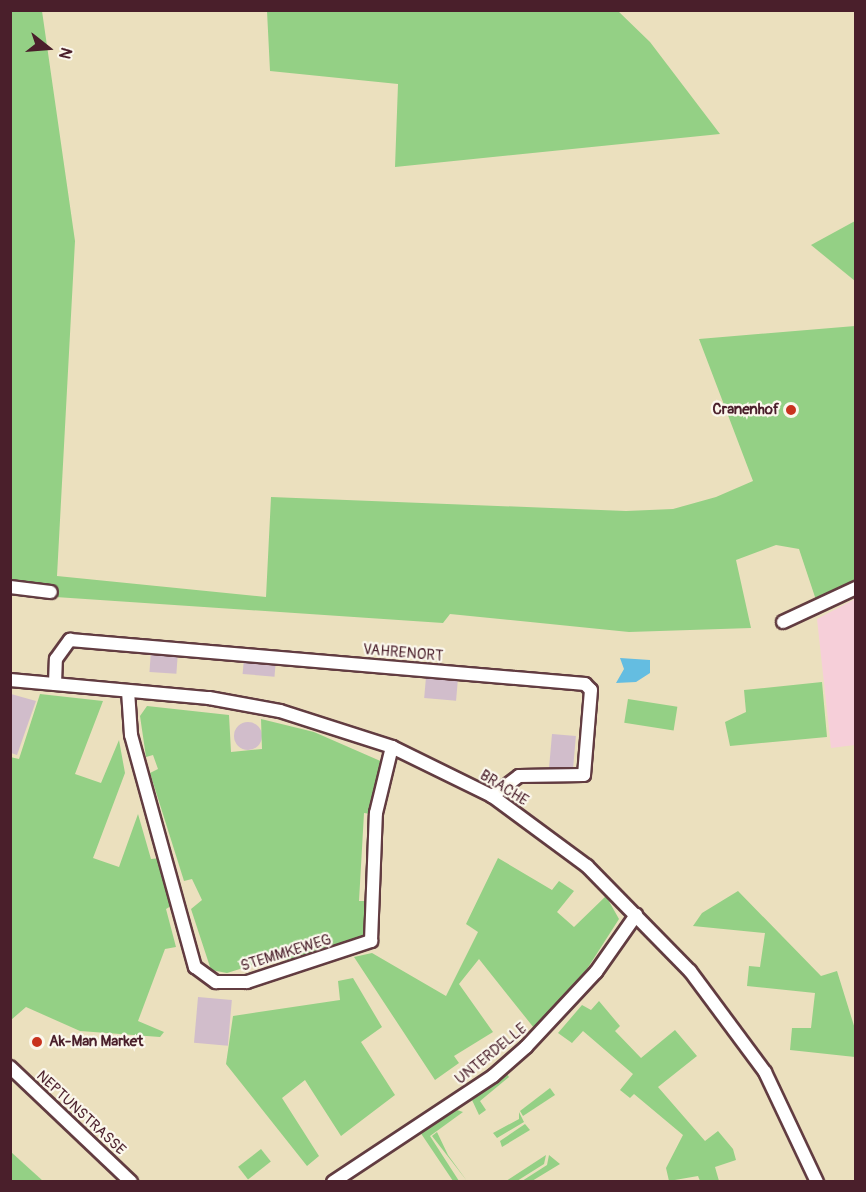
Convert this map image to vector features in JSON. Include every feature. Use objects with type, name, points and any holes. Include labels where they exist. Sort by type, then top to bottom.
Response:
[{"type":"street","points":[[10,587],[51,592]]},
{"type":"street","points":[[783,622],[855,588]]},
{"type":"street","name":"VAHRENORT","points":[[55,684],[56,659],[70,640],[585,684],[591,690],[584,775],[519,776],[492,796]]},
{"type":"street","name":"BRACHE","points":[[10,680],[128,691],[280,711],[392,747],[492,796],[564,847],[685,965],[748,1045],[786,1110],[817,1182]]},
{"type":"street","name":"STEMMKEWEG","points":[[128,691],[131,735],[195,967],[216,982],[247,982],[371,941],[376,813],[392,747]]},
{"type":"street","name":"UNTERDELLE","points":[[333,1182],[484,1082],[526,1047],[590,978],[636,915]]},
{"type":"street","name":"NEPTUNSTRASSE","points":[[10,1067],[132,1182]]},
{"type":"shaded area","points":[[855,599],[855,745],[831,748],[817,619]]},
{"type":"shaded area","points":[[151,650],[178,652],[176,674],[149,672]]},
{"type":"shaded area","points":[[244,658],[276,661],[274,677],[243,674]]},
{"type":"shaded area","points":[[426,677],[458,680],[456,701],[424,698]]},
{"type":"shaded area","points":[[11,694],[36,701],[17,755],[11,753]]},
{"type":"shaded area","points":[[248,722],[258,726],[262,736],[258,746],[248,750],[238,746],[234,736],[238,726]]},
{"type":"shaded area","points":[[552,734],[576,736],[573,773],[549,771]]},
{"type":"shaded area","points":[[198,997],[232,1000],[228,1046],[194,1043]]},
{"type":"green space","points":[[10,11],[42,11],[75,241],[57,576],[266,597],[271,497],[626,511],[673,509],[716,497],[753,481],[699,339],[855,326],[855,588],[818,606],[799,549],[776,545],[736,560],[751,628],[629,632],[450,614],[443,623],[11,594]]},
{"type":"green space","points":[[267,11],[618,11],[650,42],[720,134],[395,167],[398,84],[270,71]]},
{"type":"green space","points":[[855,221],[855,281],[811,245]]},
{"type":"green space","points":[[822,682],[827,737],[730,746],[725,722],[746,712],[744,690]]},
{"type":"green space","points":[[40,694],[103,701],[75,774],[101,783],[119,740],[125,773],[93,858],[119,867],[138,814],[151,859],[162,858],[176,903],[166,909],[176,947],[165,949],[138,1021],[164,1032],[160,1037],[80,1031],[26,1007],[11,1020],[10,757],[19,759]]},
{"type":"green space","points":[[628,699],[677,707],[674,731],[624,723]]},
{"type":"green space","points":[[147,706],[229,715],[231,752],[262,749],[261,719],[314,732],[385,763],[371,814],[364,813],[359,901],[368,901],[370,929],[362,941],[285,966],[285,955],[227,973],[211,970],[191,909],[202,900],[192,879],[184,881],[150,773],[158,769],[153,755],[146,757],[140,716]]},
{"type":"green space","points":[[498,858],[552,890],[559,881],[574,891],[557,912],[574,927],[606,896],[619,919],[587,969],[534,1028],[479,959],[459,984],[493,1032],[454,1056],[459,1063],[435,1080],[354,957],[372,953],[446,996],[478,932],[466,924]]},
{"type":"green space","points":[[738,891],[821,976],[837,971],[855,1029],[855,1057],[790,1050],[792,1028],[811,1028],[815,993],[747,986],[749,966],[760,967],[765,933],[693,926],[702,913]]},
{"type":"green space","points":[[353,978],[382,1027],[361,1042],[395,1095],[341,1136],[305,1080],[282,1098],[319,1156],[307,1166],[226,1064],[233,1016],[340,1000],[338,981]]},
{"type":"green space","points":[[599,1001],[620,1026],[615,1031],[641,1058],[675,1030],[697,1056],[658,1087],[705,1141],[718,1131],[733,1149],[736,1160],[715,1167],[719,1181],[700,1181],[698,1176],[669,1181],[666,1168],[683,1135],[634,1094],[630,1098],[620,1090],[633,1074],[583,1031],[572,1043],[558,1033],[582,1005],[591,1010]]},
{"type":"green space","points":[[507,1074],[509,1077],[480,1101],[486,1110],[479,1115],[472,1100]]},
{"type":"green space","points":[[550,1088],[555,1095],[523,1116],[520,1111]]},
{"type":"green space","points":[[457,1110],[463,1112],[430,1136],[459,1181],[453,1181],[420,1132]]},
{"type":"green space","points":[[519,1112],[524,1122],[497,1138],[493,1133],[519,1119]]},
{"type":"green space","points":[[525,1124],[530,1130],[502,1147],[500,1141]]},
{"type":"green space","points":[[437,1132],[448,1155],[467,1181],[432,1136]]},
{"type":"green space","points":[[261,1149],[271,1162],[248,1179],[238,1167]]},
{"type":"green space","points":[[11,1152],[43,1181],[11,1181]]},
{"type":"green space","points":[[546,1155],[544,1164],[517,1181],[506,1181]]},
{"type":"green space","points":[[549,1155],[560,1164],[532,1181],[522,1181],[547,1165]]},
{"type":"water","points":[[620,658],[650,660],[650,673],[636,682],[616,683],[624,669]]},
{"type":"place","name":"Cranenhof","points":[[791,410]]},
{"type":"place","name":"Ak-Man Market","points":[[37,1042]]}]
